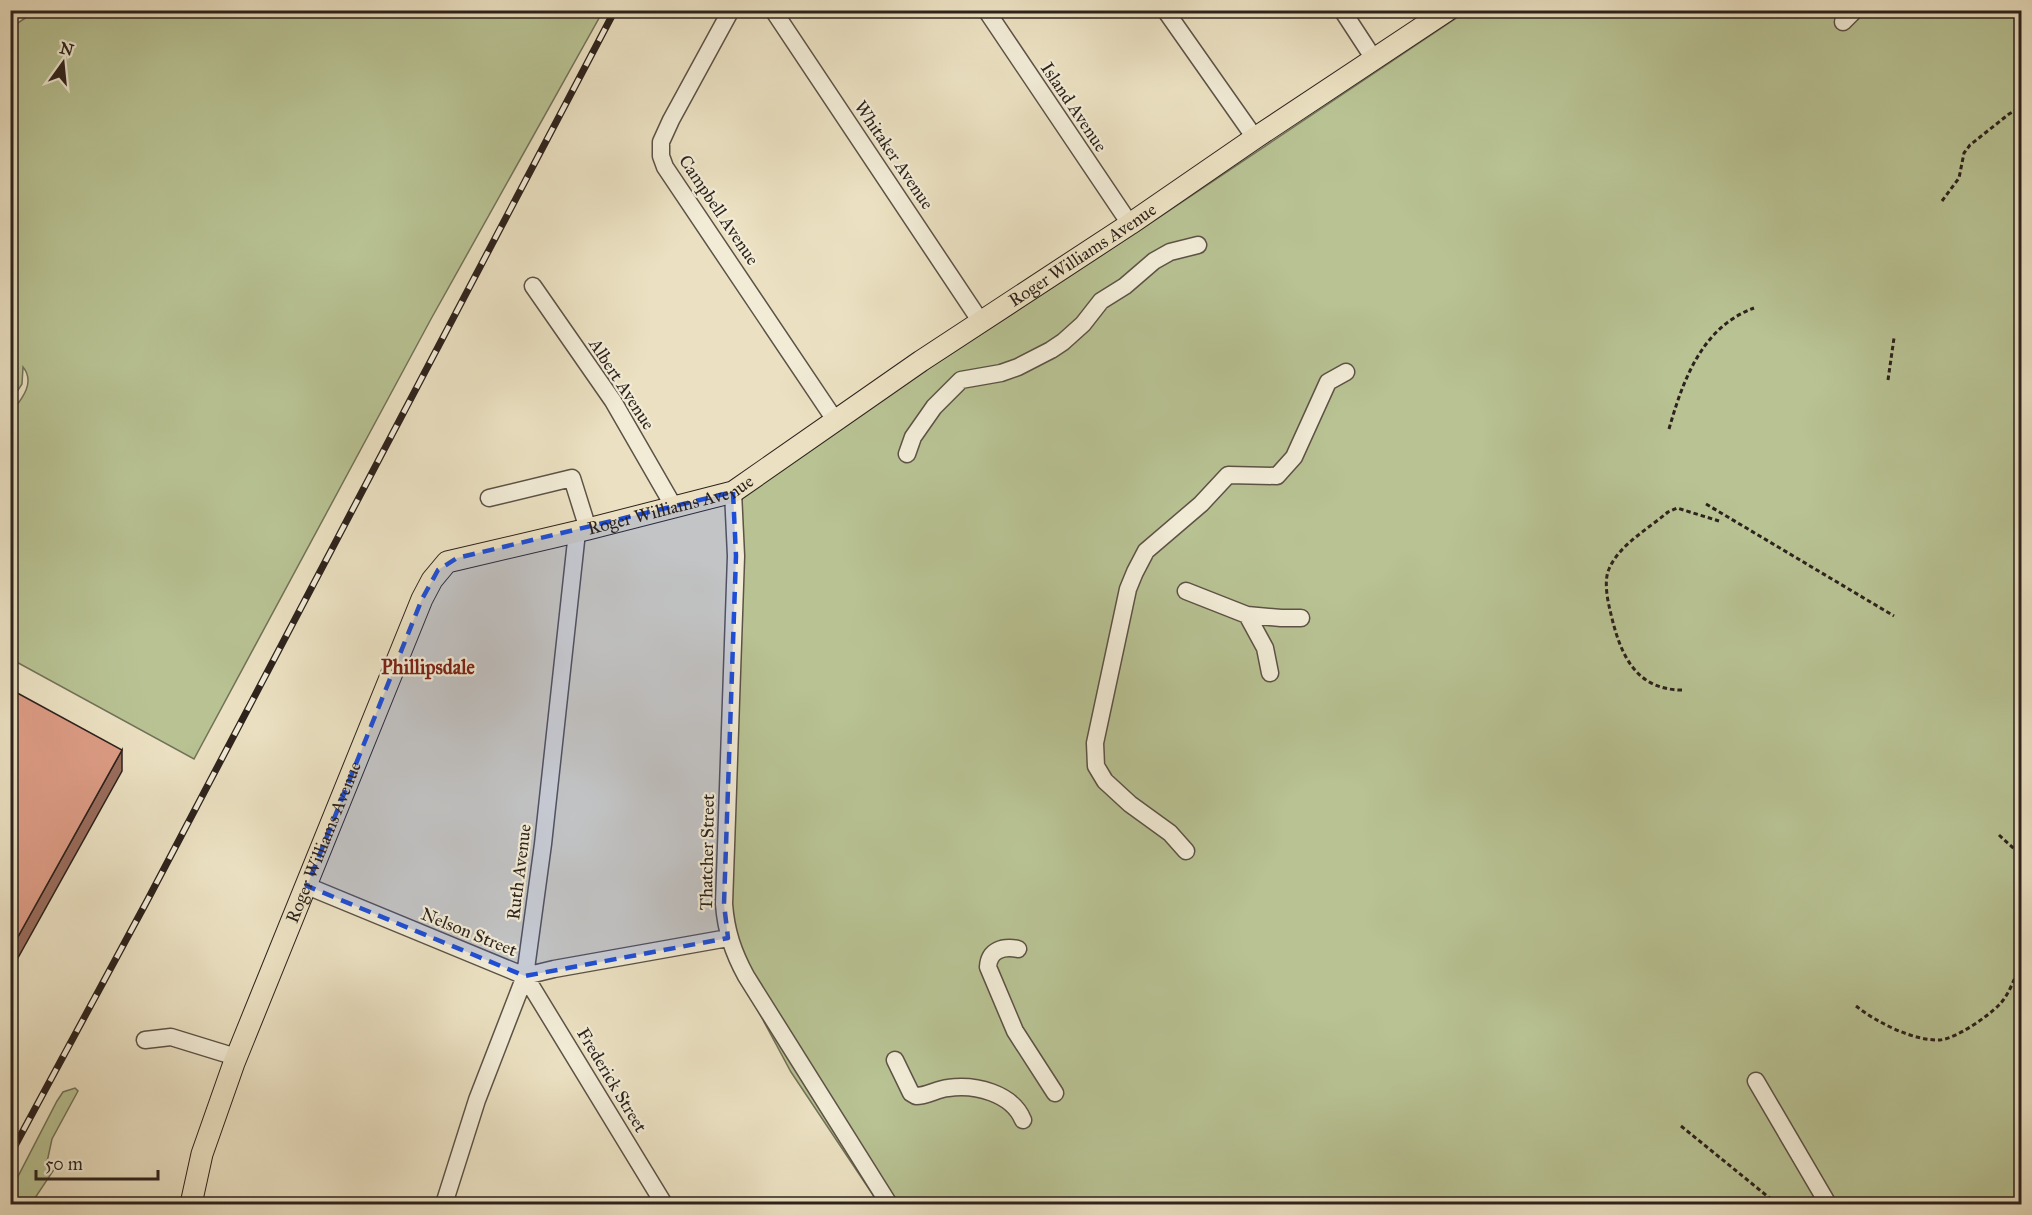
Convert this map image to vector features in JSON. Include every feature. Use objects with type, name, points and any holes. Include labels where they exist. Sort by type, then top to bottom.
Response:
[{"type":"main road","name":"Roger Williams Avenue","points":[[191,1204],[205,1143],[236,1057],[422,599],[438,570],[447,562],[457,558],[583,530],[733,492],[981,321],[1449,10]]},
{"type":"street","name":"Campbell Avenue","points":[[731,10],[671,120],[661,142],[661,156],[665,167],[835,420]]},
{"type":"street","name":"Whitaker Avenue","points":[[773,10],[981,321]]},
{"type":"street","name":"Island Avenue","points":[[986,10],[1130,224]]},
{"type":"street","points":[[1165,10],[1255,138]]},
{"type":"street","points":[[1342,10],[1374,59]]},
{"type":"street","points":[[907,454],[913,437],[934,407],[962,380],[1001,373],[1051,350],[1083,324],[1101,301],[1125,286],[1154,261],[1170,252],[1198,245]]},
{"type":"street","name":"Albert Avenue","points":[[532,286],[613,401],[674,507]]},
{"type":"street","points":[[1186,851],[1170,833],[1130,804],[1104,781],[1096,766],[1095,743],[1128,589],[1146,551],[1201,504],[1228,475],[1277,476],[1294,457],[1328,382],[1346,372]]},
{"type":"street","points":[[489,498],[572,478],[583,530]]},
{"type":"street","name":"Thatcher Street","points":[[733,492],[736,556],[724,904],[728,938],[746,976],[889,1204]]},
{"type":"street","name":"Ruth Avenue","points":[[445,1204],[477,1100],[525,976],[583,530]]},
{"type":"street","points":[[1186,591],[1248,615],[1301,618]]},
{"type":"street","points":[[1248,615],[1265,648],[1270,674]]},
{"type":"street","name":"Nelson Street","points":[[307,886],[525,976],[728,938]]},
{"type":"street","points":[[1018,949],[1005,948],[994,952],[990,957],[988,968],[1015,1031],[1055,1093]]},
{"type":"street","name":"Frederick Street","points":[[525,976],[664,1204]]},
{"type":"street","points":[[145,1040],[171,1037],[236,1057]]},
{"type":"street","points":[[895,1060],[911,1093],[916,1096],[948,1088],[976,1088],[990,1091],[1013,1105],[1023,1120]]},
{"type":"street","points":[[1756,1081],[1828,1204]]},
{"type":"path","points":[[1942,201],[1959,178],[1964,153],[1970,145],[2009,114],[2016,110],[2022,111]]},
{"type":"path","points":[[1669,429],[1689,371],[1703,346],[1740,313],[1754,308]]},
{"type":"path","points":[[1888,381],[1894,338]]},
{"type":"path","points":[[1706,504],[1894,616]]},
{"type":"path","points":[[1682,690],[1660,688],[1648,682],[1625,657],[1615,636],[1607,598],[1607,572],[1615,555],[1668,512],[1677,508],[1719,521]]},
{"type":"path","points":[[1999,835],[2022,856]]},
{"type":"path","points":[[1856,1006],[1869,1017],[1904,1032],[1937,1040],[1947,1039],[1957,1035],[2000,1004],[2022,960]]},
{"type":"path","points":[[1681,1126],[1777,1204]]},
{"type":"highlighted area","points":[[733,492],[736,556],[724,904],[728,938],[525,976],[307,886],[422,599],[438,570],[457,558]]},
{"type":"green space","points":[[36,11],[603,11],[431,319],[194,759],[11,659],[11,413],[26,391],[28,379],[23,367],[22,384],[11,401],[10,28]]},
{"type":"green space","points":[[1467,11],[2021,11],[2021,1204],[879,1204],[791,1072],[741,979],[725,857],[731,498],[1143,228]]},
{"type":"green space","points":[[75,1088],[78,1091],[52,1139],[47,1162],[55,1168],[31,1204],[11,1204],[11,1190],[57,1101],[63,1092]]},
{"type":"building","points":[[10,689],[122,750],[10,951]]},
{"type":"railway","points":[[10,1155],[147,901],[615,10]]},
{"type":"district","name":"Phillipsdale","points":[[428,667]]}]
